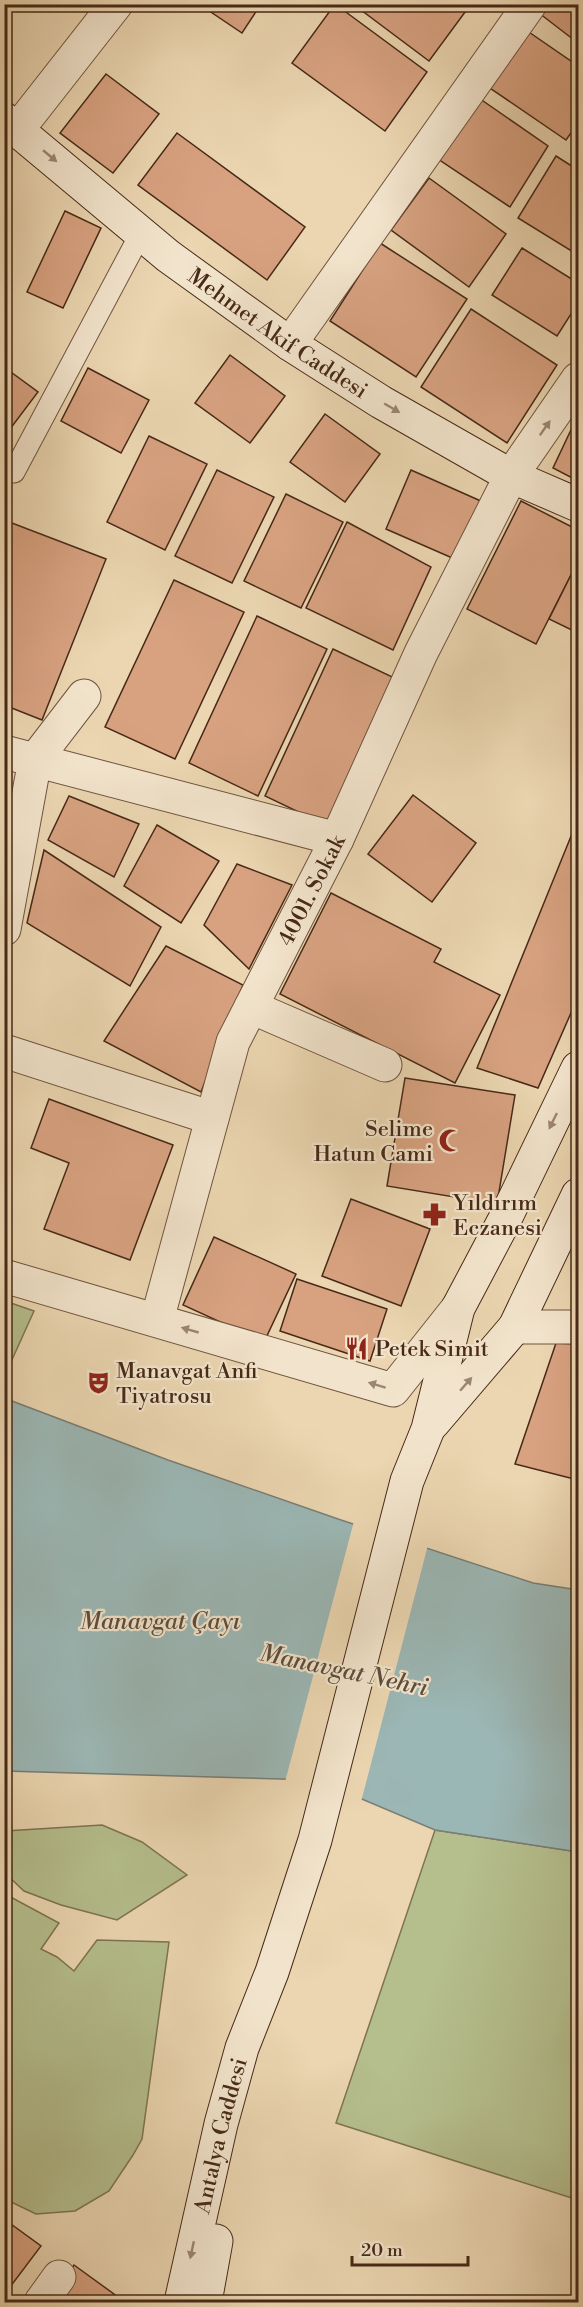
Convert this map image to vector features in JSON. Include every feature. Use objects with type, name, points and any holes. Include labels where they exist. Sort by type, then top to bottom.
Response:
[{"type":"street","points":[[11,124],[116,4]]},
{"type":"street","points":[[291,344],[530,4]]},
{"type":"street","name":"Mehmet Akif Caddesi","points":[[11,124],[168,256],[291,344],[381,402],[511,476],[579,506]]},
{"type":"street","name":"4001. Sokak","points":[[157,1320],[234,1042],[337,839],[420,653],[511,476],[579,379]]},
{"type":"street","points":[[4,928],[20,756],[84,696]]},
{"type":"street","points":[[20,756],[337,839]]},
{"type":"street","points":[[251,1007],[385,1065]]},
{"type":"street","points":[[4,1051],[212,1118]]},
{"type":"street","points":[[4,1276],[393,1390],[458,1308],[504,1221],[579,1068]]},
{"type":"street","points":[[428,1429],[515,1327],[579,1195]]},
{"type":"street","points":[[428,1429],[458,1308]]},
{"type":"street","points":[[515,1327],[579,1327]]},
{"type":"street","name":"Antalya Caddesi","points":[[181,2302],[219,2135],[242,2048],[272,1972],[315,1840],[407,1481],[428,1429]]},
{"type":"street","name":"Antalya Caddesi","points":[[205,2302],[223,2201],[272,1972]]},
{"type":"lane","points":[[14,472],[141,233]]},
{"type":"green space","points":[[5,1301],[34,1311],[6,1373],[4,1373]]},
{"type":"green space","points":[[102,1825],[142,1842],[187,1875],[117,1920],[61,1905],[24,1891],[5,1873],[5,1831]]},
{"type":"green space","points":[[435,1830],[578,1852],[578,2200],[336,2123]]},
{"type":"green space","points":[[5,1894],[59,1923],[41,1949],[57,1957],[74,1971],[97,1940],[169,1942],[142,2139],[109,2191],[75,2211],[36,2214],[5,2199]]},
{"type":"water","name":"Manavgat Çayı","points":[[4,1398],[168,1460],[341,1520],[533,1583],[578,1590],[578,1852],[435,1830],[317,1780],[5,1771]]},
{"type":"pier","points":[[354,1521],[428,1545],[361,1802],[317,1783],[285,1782]]},
{"type":"building","points":[[199,4],[261,4],[242,33]]},
{"type":"building","points":[[335,4],[427,72],[385,131],[292,63]]},
{"type":"building","points":[[353,4],[471,4],[429,61]]},
{"type":"building","points":[[540,4],[578,4],[578,43],[535,10]]},
{"type":"building","points":[[523,28],[578,66],[578,123],[566,140],[484,84]]},
{"type":"building","points":[[106,74],[159,114],[113,173],[60,133]]},
{"type":"building","points":[[473,94],[548,146],[510,207],[432,155]]},
{"type":"building","points":[[177,133],[305,227],[267,280],[138,185]]},
{"type":"building","points":[[556,156],[578,170],[578,255],[518,218]]},
{"type":"building","points":[[429,178],[506,234],[469,287],[391,230]]},
{"type":"building","points":[[65,211],[101,228],[63,308],[27,292]]},
{"type":"building","points":[[380,243],[467,299],[416,377],[330,321]]},
{"type":"building","points":[[522,248],[578,283],[578,303],[557,336],[492,295]]},
{"type":"building","points":[[471,309],[557,365],[507,443],[421,387]]},
{"type":"building","points":[[230,355],[285,396],[250,443],[195,403]]},
{"type":"building","points":[[4,367],[38,392],[4,437]]},
{"type":"building","points":[[88,368],[149,400],[121,453],[61,421]]},
{"type":"building","points":[[325,414],[380,454],[345,502],[290,462]]},
{"type":"building","points":[[578,415],[578,481],[553,468]]},
{"type":"building","points":[[149,436],[207,464],[165,550],[107,522]]},
{"type":"building","points":[[217,470],[274,497],[232,583],[175,556]]},
{"type":"building","points":[[411,470],[492,506],[466,564],[386,529]]},
{"type":"building","points":[[286,494],[343,522],[301,608],[244,581]]},
{"type":"building","points":[[521,501],[578,530],[578,561],[536,644],[467,609]]},
{"type":"building","points":[[4,520],[106,559],[42,720],[4,705]]},
{"type":"building","points":[[347,522],[431,567],[393,650],[306,608]]},
{"type":"building","points":[[578,561],[578,633],[549,619]]},
{"type":"building","points":[[174,580],[244,612],[175,759],[105,727]]},
{"type":"building","points":[[257,616],[327,649],[258,796],[189,763]]},
{"type":"building","points":[[333,649],[403,682],[334,829],[265,796]]},
{"type":"building","points":[[413,795],[476,843],[432,902],[368,854]]},
{"type":"building","points":[[69,796],[139,824],[114,877],[48,840]]},
{"type":"building","points":[[578,819],[578,997],[538,1088],[477,1068]]},
{"type":"building","points":[[157,825],[219,861],[181,923],[124,886]]},
{"type":"building","points":[[44,850],[161,927],[130,986],[27,923]]},
{"type":"building","points":[[237,864],[292,885],[249,969],[204,925]]},
{"type":"building","points":[[331,893],[441,949],[434,962],[500,995],[455,1083],[280,994]]},
{"type":"building","points":[[166,946],[243,985],[201,1092],[104,1041]]},
{"type":"building","name":"Selime Hatun Cami","points":[[405,1078],[515,1095],[497,1204],[387,1186]]},
{"type":"building","points":[[49,1099],[173,1145],[130,1260],[44,1229],[69,1163],[31,1148]]},
{"type":"building","points":[[351,1199],[430,1229],[401,1306],[322,1276]]},
{"type":"building","points":[[214,1237],[296,1274],[264,1342],[183,1305]]},
{"type":"building","points":[[297,1279],[387,1309],[370,1361],[280,1331]]},
{"type":"building","points":[[556,1343],[578,1344],[578,1480],[515,1464]]},
{"type":"building","points":[[4,2219],[41,2246],[4,2295]]},
{"type":"building","points":[[74,2265],[125,2302],[47,2302]]},
{"type":"place","name":"Selime Hatun Cami","points":[[451,1141]]},
{"type":"place","name":"Yıldırım Eczanesi","points":[[435,1215]]},
{"type":"place","name":"Petek Simit","points":[[357,1348]]},
{"type":"place","name":"Manavgat Anfi Tiyatrosu","points":[[98,1383]]},
{"type":"water label","name":"Manavgat Nehri","points":[[344,1670]]}]
